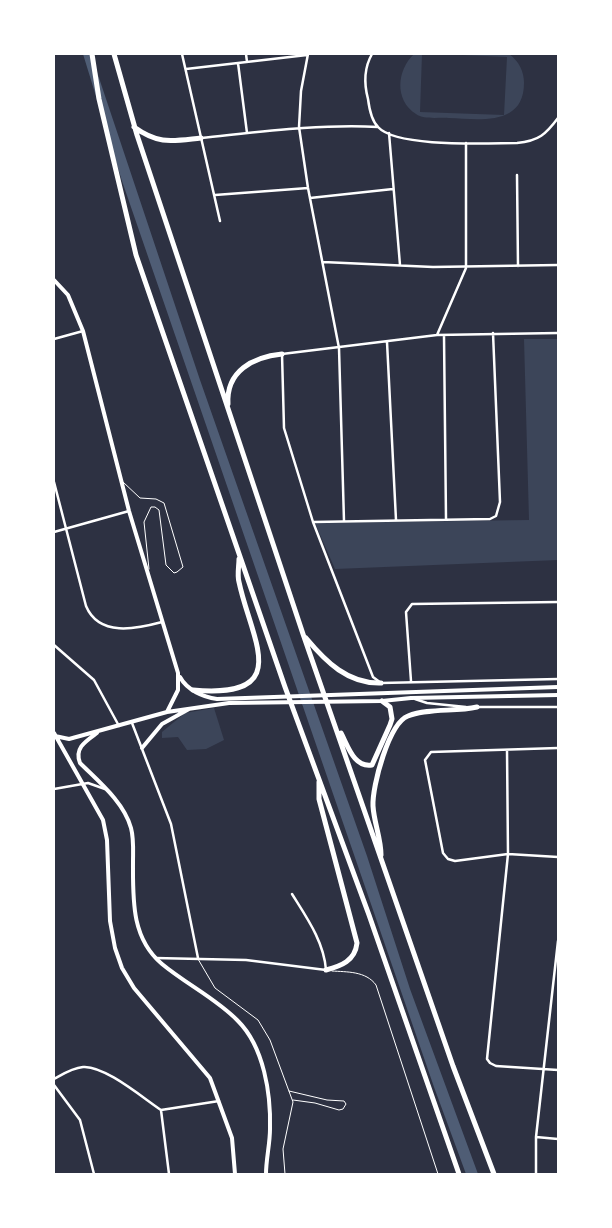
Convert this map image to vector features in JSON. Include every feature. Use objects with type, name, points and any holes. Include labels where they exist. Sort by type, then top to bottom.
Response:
[{"type":"highway","points":[[92,54],[99,99],[136,255],[239,553],[459,1174]]},
{"type":"highway","points":[[114,54],[134,127],[303,634],[381,860],[494,1174]]},
{"type":"highway","points":[[134,127],[148,136],[162,141],[201,138]]},
{"type":"highway","points":[[229,412],[229,394],[240,369],[252,361],[282,354]]},
{"type":"highway","points":[[193,690],[218,691],[238,687],[252,680],[258,670],[260,654],[238,580],[239,553]]},
{"type":"highway","points":[[303,634],[323,658],[341,672],[366,682],[381,683]]},
{"type":"highway","points":[[335,724],[355,760],[362,765],[372,765],[392,719],[390,707],[382,701]]},
{"type":"highway","points":[[381,860],[381,844],[373,808],[373,795],[381,765],[398,723],[404,717],[418,713],[458,711],[477,707]]},
{"type":"highway","points":[[319,778],[319,799],[356,943],[349,961],[326,970]]},
{"type":"main road","points":[[54,280],[68,295],[83,331],[129,511],[149,570],[162,621],[181,680],[193,690],[209,698],[229,700],[382,701],[411,698],[558,695]]},
{"type":"main road","points":[[167,712],[178,690],[178,673]]},
{"type":"main road","points":[[54,734],[66,740],[119,727],[167,712],[229,700],[558,687]]},
{"type":"main road","points":[[142,748],[162,724],[195,706]]},
{"type":"main road","points":[[97,733],[80,746],[78,758],[80,763],[107,790],[127,818],[131,827],[135,915],[140,933],[154,958],[238,1021],[251,1039],[258,1055],[268,1097],[270,1131],[266,1174]]},
{"type":"main road","points":[[54,734],[103,820],[107,840],[110,922],[115,948],[122,968],[134,988],[204,1069],[213,1084],[232,1138],[235,1174]]},
{"type":"street","points":[[182,54],[216,195],[220,221]]},
{"type":"street","points":[[246,54],[247,62]]},
{"type":"street","points":[[186,69],[307,54],[299,127],[308,188],[339,348],[344,522]]},
{"type":"street","points":[[372,54],[365,74],[365,88],[370,108],[378,127]]},
{"type":"street","points":[[238,63],[247,133]]},
{"type":"street","points":[[201,138],[299,127],[338,125],[378,127],[389,133],[426,142],[528,142],[546,134],[558,118]]},
{"type":"street","points":[[389,133],[400,265]]},
{"type":"street","points":[[437,335],[466,268],[466,142]]},
{"type":"street","points":[[517,175],[518,266]]},
{"type":"street","points":[[216,195],[308,188]]},
{"type":"street","points":[[310,198],[394,189]]},
{"type":"street","points":[[323,262],[466,268],[558,265]]},
{"type":"street","points":[[54,339],[83,331]]},
{"type":"street","points":[[313,522],[490,519],[496,516],[500,502],[493,333]]},
{"type":"street","points":[[558,333],[437,335],[282,354],[284,428],[313,522],[371,674],[381,683],[558,678]]},
{"type":"street","points":[[444,335],[446,519]]},
{"type":"street","points":[[388,342],[396,520]]},
{"type":"street","points":[[54,482],[86,606],[92,616],[105,625],[124,629],[162,621]]},
{"type":"street","points":[[54,532],[129,511]]},
{"type":"street","points":[[411,681],[406,612],[412,604],[558,602]]},
{"type":"street","points":[[54,645],[94,680],[119,727]]},
{"type":"street","points":[[411,698],[437,705],[477,707],[558,706]]},
{"type":"street","points":[[132,723],[171,824],[198,958]]},
{"type":"street","points":[[54,744],[60,743]]},
{"type":"street","points":[[558,748],[431,752],[425,760],[443,853],[448,859],[455,861],[508,854],[558,857]]},
{"type":"street","points":[[507,750],[508,854],[487,1059],[490,1064],[496,1066],[558,1070]]},
{"type":"street","points":[[54,789],[93,783],[107,790]]},
{"type":"street","points":[[154,958],[246,960],[326,970],[325,957],[317,938],[292,894]]},
{"type":"street","points":[[536,1174],[536,1137],[558,941]]},
{"type":"street","points":[[54,1079],[71,1069],[92,1067],[161,1110],[219,1101]]},
{"type":"street","points":[[54,1086],[80,1120],[94,1174]]},
{"type":"street","points":[[161,1110],[169,1174]]},
{"type":"street","points":[[536,1137],[558,1139]]},
{"type":"lane","points":[[122,481],[140,498],[156,499],[164,503],[179,547],[183,567],[174,573],[166,565],[159,510],[156,507],[151,507],[144,522],[149,570]]},
{"type":"lane","points":[[198,958],[215,988],[258,1020],[270,1040],[292,1100],[293,1110],[282,1149],[285,1174]]},
{"type":"lane","points":[[326,970],[356,973],[372,980],[376,985],[438,1174]]},
{"type":"lane","points":[[288,1090],[327,1100],[341,1100],[346,1104],[343,1109],[339,1110],[315,1102],[292,1100]]},
{"type":"shaded area","points":[[83,54],[91,54],[200,380],[367,856],[410,989],[478,1174],[466,1174],[434,1087],[122,181]]},
{"type":"shaded area","points":[[414,54],[422,54],[420,112],[504,115],[507,57],[440,54],[509,54],[516,60],[522,71],[524,83],[522,97],[516,107],[508,114],[497,117],[473,119],[419,116],[404,101],[400,85],[404,68]]},
{"type":"shaded area","points":[[524,339],[558,339],[558,560],[335,569],[315,523],[529,520]]},
{"type":"shaded area","points":[[214,708],[224,740],[206,749],[187,750],[178,737],[162,738],[162,732],[185,713]]}]
